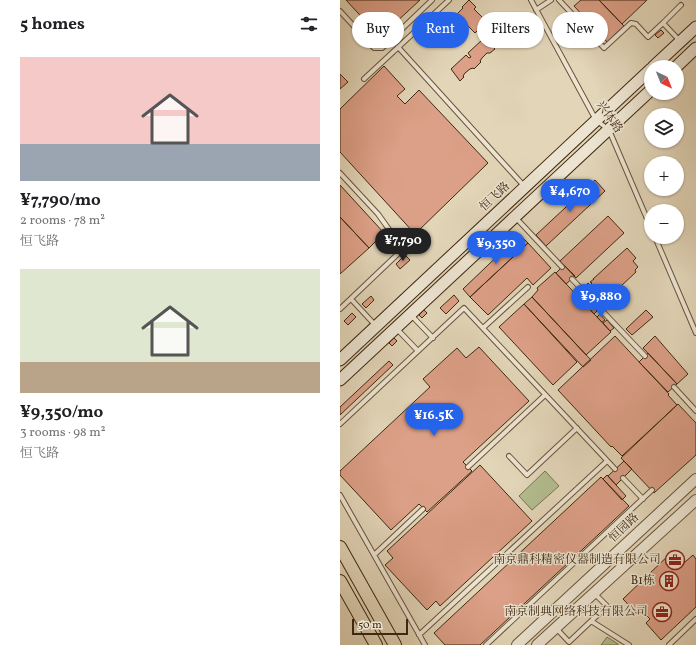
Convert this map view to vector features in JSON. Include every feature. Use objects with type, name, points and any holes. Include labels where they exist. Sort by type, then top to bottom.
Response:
[{"type":"main road","name":"恒飞路","points":[[661,60],[696,27]]},
{"type":"main road","points":[[683,60],[696,48]]},
{"type":"main road","name":"恒飞路","points":[[340,360],[644,75]]},
{"type":"main road","points":[[340,380],[644,97]]},
{"type":"main road","points":[[340,547],[395,645]]},
{"type":"main road","points":[[340,581],[376,645]]},
{"type":"street","name":"恒园路","points":[[516,645],[696,479]]},
{"type":"street","points":[[537,645],[696,500]]},
{"type":"street","points":[[582,584],[593,594]]},
{"type":"lane","points":[[340,11],[374,48],[382,48],[432,0]]},
{"type":"lane","points":[[404,41],[449,0]]},
{"type":"lane","name":"兴体路","points":[[530,0],[596,120],[609,130],[644,212]]},
{"type":"lane","points":[[536,10],[551,0]]},
{"type":"lane","points":[[559,0],[604,48],[631,22],[636,24],[648,37],[681,5]]},
{"type":"lane","points":[[663,23],[680,42]]},
{"type":"lane","points":[[364,79],[397,48]]},
{"type":"lane","points":[[399,48],[525,187]]},
{"type":"lane","points":[[340,173],[378,214],[403,249],[340,308]]},
{"type":"lane","points":[[515,217],[562,267]]},
{"type":"lane","points":[[658,244],[696,333]]},
{"type":"lane","points":[[572,279],[645,356]]},
{"type":"lane","points":[[483,328],[528,287]]},
{"type":"lane","points":[[350,299],[376,326]]},
{"type":"lane","points":[[340,424],[464,308],[615,469]]},
{"type":"lane","points":[[411,314],[433,338]]},
{"type":"lane","points":[[396,328],[418,351]]},
{"type":"lane","points":[[674,387],[696,411]]},
{"type":"lane","points":[[468,467],[545,395]]},
{"type":"lane","points":[[509,456],[527,475],[577,428]]},
{"type":"lane","points":[[420,635],[607,461]]},
{"type":"lane","points":[[623,478],[643,499]]},
{"type":"lane","points":[[486,645],[652,490]]},
{"type":"lane","points":[[340,496],[425,645]]},
{"type":"lane","points":[[374,555],[423,509]]},
{"type":"lane","points":[[556,628],[569,642],[607,606],[593,594]]},
{"type":"lane","points":[[669,645],[696,619]]},
{"type":"lane","points":[[591,620],[629,645]]},
{"type":"green space","points":[[545,471],[559,486],[532,510],[519,496]]},
{"type":"green space","points":[[607,637],[618,644],[618,645],[601,645]]},
{"type":"building","points":[[346,0],[420,0],[404,15],[404,12],[357,12]]},
{"type":"building","points":[[469,0],[476,7],[474,9],[477,12],[477,31],[475,33],[469,27],[469,12],[459,12],[463,8],[462,7]]},
{"type":"building","points":[[581,0],[599,0],[624,26],[608,41],[608,12],[580,12],[574,6]]},
{"type":"building","points":[[599,0],[647,0],[622,24]]},
{"type":"building","points":[[661,30],[664,33],[658,38],[655,35]]},
{"type":"building","points":[[477,45],[477,48],[495,49],[490,53],[487,53],[474,69],[470,69],[465,73],[463,76],[464,77],[460,81],[451,69],[466,55],[469,58],[471,57],[468,53]]},
{"type":"building","points":[[384,66],[405,89],[397,96],[405,104],[419,90],[488,163],[415,234],[340,152],[340,109]]},
{"type":"building","points":[[340,74],[348,82],[340,89]]},
{"type":"building","points":[[595,180],[605,191],[546,246],[536,235]]},
{"type":"building","points":[[340,185],[384,233],[369,248],[340,217]]},
{"type":"building","points":[[608,216],[624,233],[576,278],[560,261]]},
{"type":"building","points":[[340,217],[369,248],[340,274]]},
{"type":"building","points":[[514,235],[517,238],[520,235],[528,243],[470,297],[463,289],[509,245],[507,242]]},
{"type":"building","points":[[528,243],[551,268],[533,285],[527,278],[488,315],[470,297]]},
{"type":"building","points":[[627,248],[636,258],[633,261],[638,267],[635,270],[636,272],[604,302],[602,300],[599,303],[585,287],[588,283],[590,285],[592,283],[590,282],[593,279]]},
{"type":"building","points":[[405,255],[410,260],[400,269],[396,264]]},
{"type":"building","points":[[564,265],[575,276],[566,284],[556,273]]},
{"type":"building","points":[[555,272],[611,332],[586,355],[532,297],[538,290],[537,288]]},
{"type":"building","points":[[454,295],[459,301],[446,314],[440,308]]},
{"type":"building","points":[[371,296],[374,300],[366,308],[362,304]]},
{"type":"building","points":[[532,297],[591,360],[583,367],[524,304]]},
{"type":"building","points":[[585,298],[597,311],[594,314],[582,301]]},
{"type":"building","points":[[524,304],[577,362],[553,385],[499,327]]},
{"type":"building","points":[[424,310],[427,313],[422,318],[419,315]]},
{"type":"building","points":[[646,310],[653,317],[632,335],[626,329]]},
{"type":"building","points":[[352,313],[356,317],[348,325],[344,321]]},
{"type":"building","points":[[600,314],[605,320],[602,322],[597,317]]},
{"type":"building","points":[[607,320],[614,328],[610,331],[603,323]]},
{"type":"building","points":[[615,336],[669,394],[668,395],[677,405],[622,456],[612,446],[611,447],[558,390]]},
{"type":"building","points":[[655,336],[688,374],[677,384],[643,348]]},
{"type":"building","points":[[394,338],[397,341],[392,346],[389,343]]},
{"type":"building","points":[[479,347],[529,401],[463,462],[472,471],[427,512],[419,504],[391,530],[340,475],[340,471],[430,387],[423,379],[457,348],[466,358]]},
{"type":"building","points":[[648,353],[677,384],[668,392],[639,362]]},
{"type":"building","points":[[389,361],[393,365],[340,415],[340,407]]},
{"type":"building","points":[[678,404],[696,423],[696,455],[654,493],[621,458]]},
{"type":"building","points":[[624,461],[632,469],[616,485],[608,476]]},
{"type":"building","points":[[480,465],[532,521],[440,606],[436,601],[427,610],[385,565],[393,558],[387,551]]},
{"type":"building","points":[[607,475],[626,496],[622,500],[603,479]]},
{"type":"building","points":[[601,477],[629,506],[480,645],[445,645],[434,633]]},
{"type":"building","name":"B1栋","points":[[673,551],[684,563],[693,555],[696,559],[696,607],[661,640],[646,623],[650,619],[642,611],[638,615],[623,599]]},
{"type":"place","name":"南京鼎科精密仪器制造有限公司","points":[[675,560]]},
{"type":"place","name":"B1栋","points":[[669,581]]},
{"type":"place","name":"南京制典网络科技有限公司","points":[[662,612]]}]
